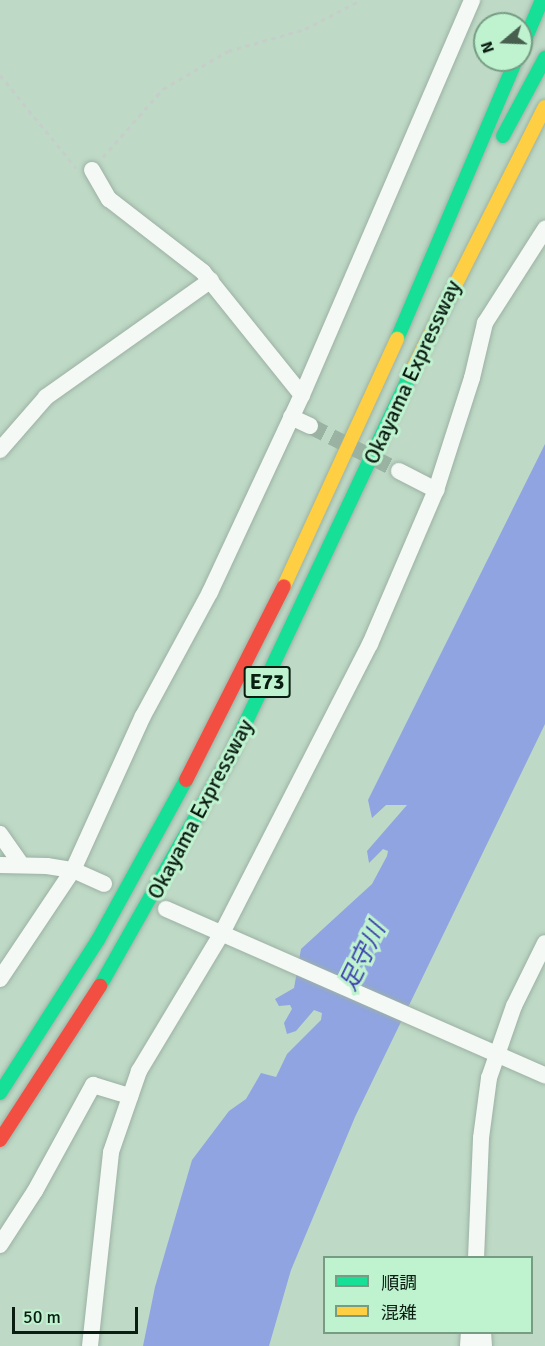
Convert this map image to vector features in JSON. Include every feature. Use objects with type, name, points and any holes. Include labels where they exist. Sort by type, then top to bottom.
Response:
[{"type":"highway","points":[[533,21],[542,0]]},
{"type":"highway","points":[[411,309],[545,58]]},
{"type":"highway","points":[[411,309],[511,72]]},
{"type":"highway","points":[[495,202],[545,107]]},
{"type":"highway","points":[[495,202],[545,121]]},
{"type":"highway","name":"Okayama Expressway","points":[[0,1140],[119,957],[228,760],[495,202]]},
{"type":"highway","name":"Okayama Expressway","points":[[0,1093],[99,940],[206,746],[262,634],[411,309]]},
{"type":"street","points":[[0,980],[73,870],[144,716],[210,592],[302,395],[472,0]]},
{"type":"street","points":[[92,170],[109,199],[191,260],[211,280],[302,395]]},
{"type":"street","points":[[90,1346],[108,1172],[130,1096],[144,1061],[228,935],[370,644],[436,490],[472,378],[484,323],[545,229]]},
{"type":"street","points":[[0,450],[46,397],[211,280]]},
{"type":"street","points":[[291,417],[310,426]]},
{"type":"street","points":[[399,471],[436,490]]},
{"type":"street","points":[[0,834],[21,864]]},
{"type":"street","points":[[0,865],[21,864],[73,870],[104,884]]},
{"type":"street","points":[[166,909],[545,1075]]},
{"type":"street","points":[[476,1256],[481,1138],[493,1052],[545,943]]},
{"type":"street","points":[[0,1245],[35,1191],[93,1085],[130,1096]]},
{"type":"path","points":[[0,75],[76,168],[92,170],[163,89],[228,51],[305,29],[361,0]]},
{"type":"water","name":"足守川","points":[[545,444],[545,724],[355,1117],[291,1270],[269,1346],[143,1346],[155,1287],[192,1160],[229,1111],[246,1099],[261,1073],[276,1077],[287,1054],[321,1020],[322,1013],[314,1010],[296,1031],[287,1034],[284,1023],[292,1009],[290,1005],[279,1006],[275,999],[294,988],[301,949],[372,884],[387,856],[388,851],[383,849],[369,863],[367,851],[407,805],[386,805],[372,818],[368,800]]},
{"type":"tunnel","points":[[310,426],[399,471]]},
{"type":"traffic: fast","points":[[533,21],[542,0]]},
{"type":"traffic: fast","points":[[503,136],[545,58]]},
{"type":"traffic: fast","points":[[397,339],[511,72]]},
{"type":"traffic: fast","points":[[100,986],[228,760],[410,375]]},
{"type":"traffic: fast","points":[[0,1093],[98,940],[186,780]]},
{"type":"traffic: slow","points":[[410,375],[545,107]]},
{"type":"traffic: slow","points":[[284,586],[397,339]]},
{"type":"traffic: jam","points":[[186,780],[284,586]]},
{"type":"traffic: jam","points":[[0,1140],[100,986]]}]
